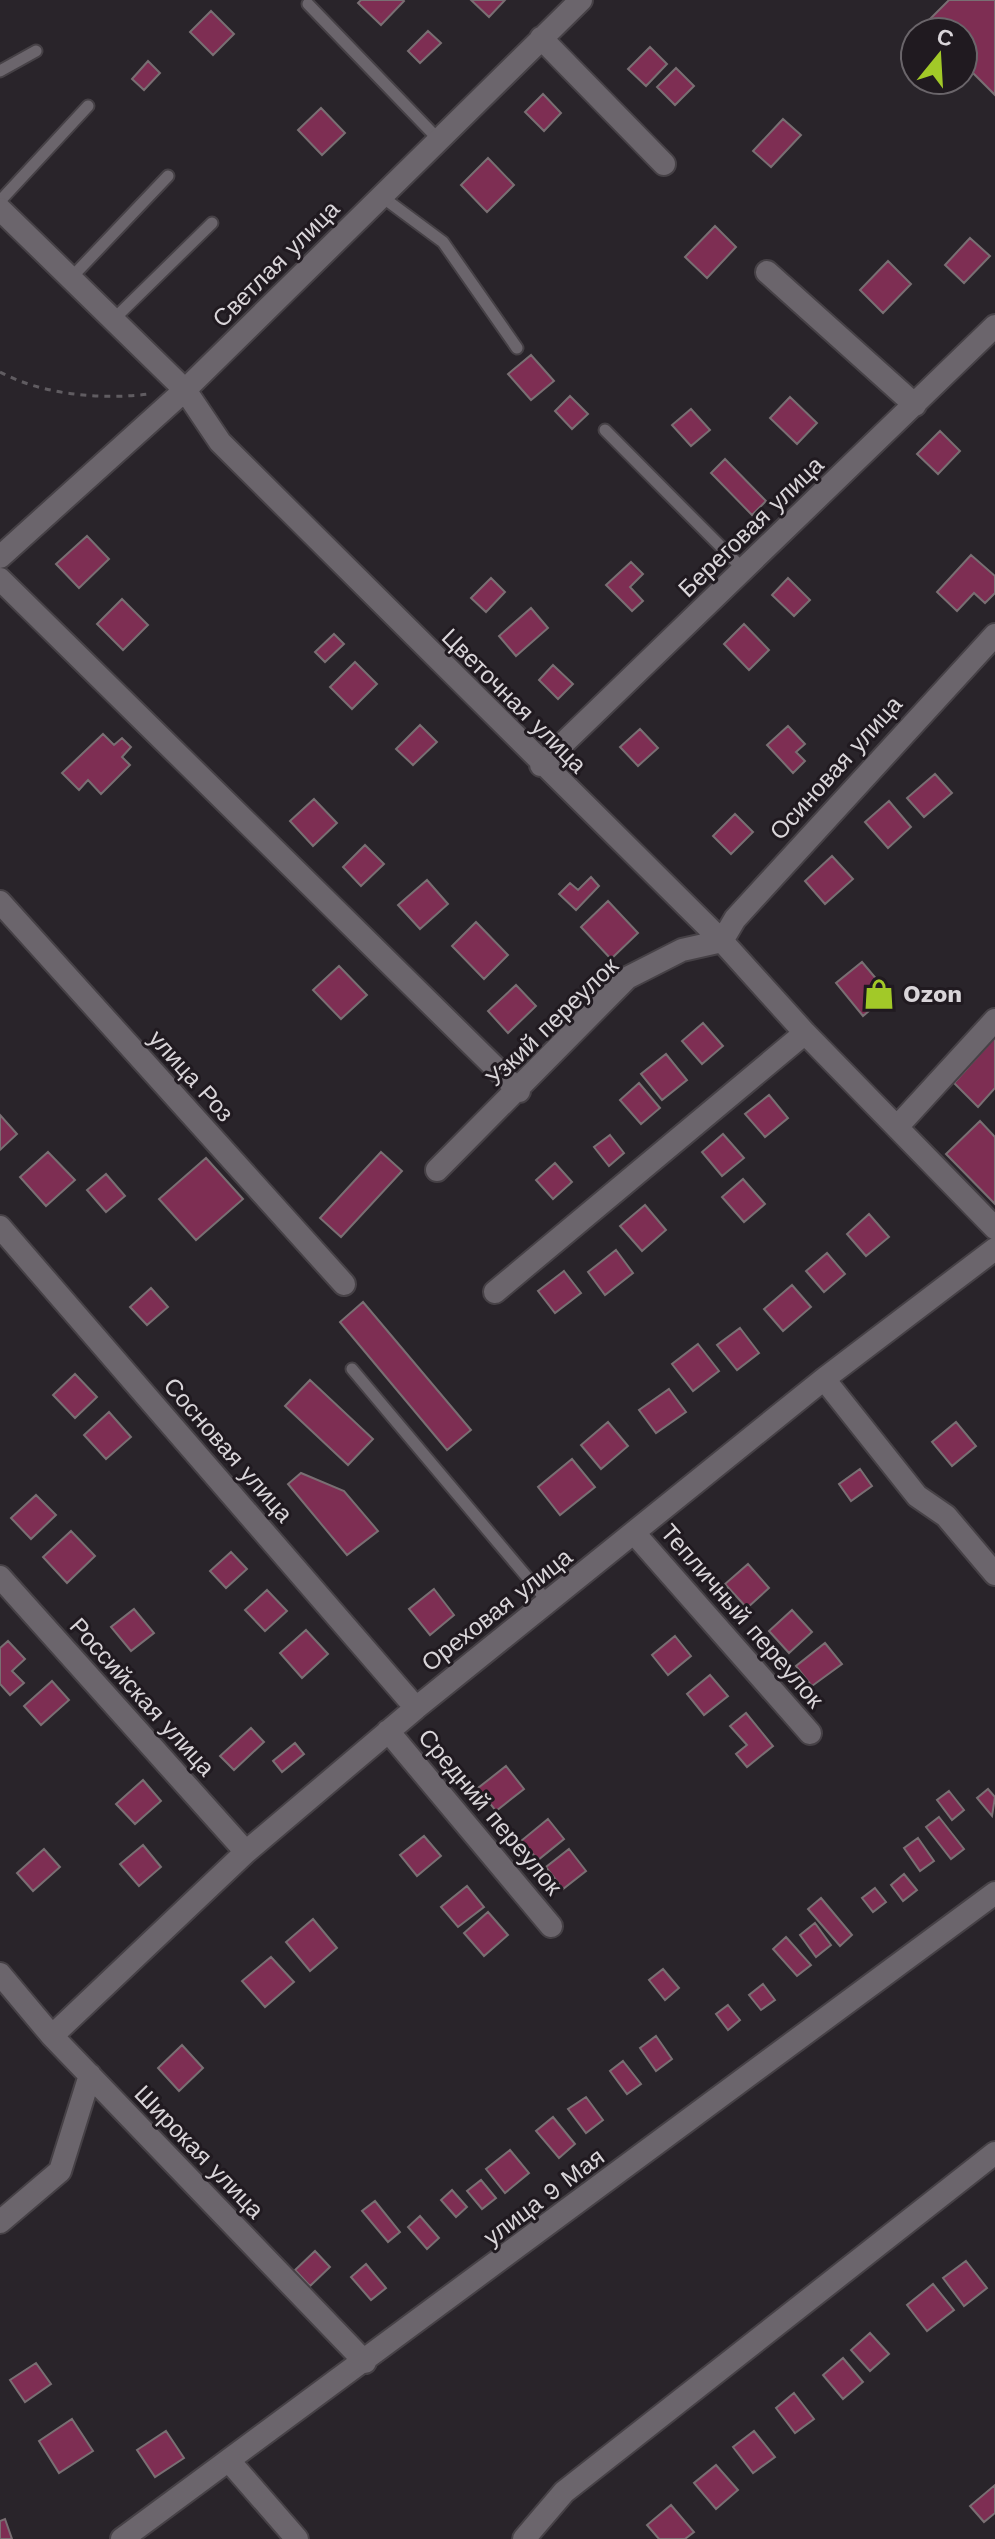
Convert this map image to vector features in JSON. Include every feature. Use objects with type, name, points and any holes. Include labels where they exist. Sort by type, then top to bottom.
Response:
[{"type":"street","name":"Светлая улица","points":[[0,557],[185,390],[581,0]]},
{"type":"street","points":[[541,38],[664,164]]},
{"type":"street","name":"Цветочная улица","points":[[0,209],[185,390],[220,442],[541,765],[722,941],[805,1033],[995,1228]]},
{"type":"street","points":[[767,272],[915,405]]},
{"type":"street","name":"Береговая улица","points":[[541,765],[995,326]]},
{"type":"street","points":[[0,579],[519,1091]]},
{"type":"street","name":"Осиновая улица","points":[[722,941],[735,919],[995,635]]},
{"type":"street","name":"улица Роз","points":[[0,902],[344,1284]]},
{"type":"street","name":"Узкий переулок","points":[[437,1170],[519,1091],[627,978],[682,950],[722,941]]},
{"type":"street","points":[[897,1127],[995,1020]]},
{"type":"street","points":[[495,1292],[805,1033]]},
{"type":"street","name":"Сосновая улица","points":[[0,1227],[416,1708]]},
{"type":"street","name":"Ореховая улица","points":[[52,2036],[246,1852],[388,1731],[824,1379],[995,1249]]},
{"type":"street","points":[[824,1379],[917,1496],[946,1516],[995,1574]]},
{"type":"street","name":"Тепличный переулок","points":[[635,1534],[810,1733]]},
{"type":"street","name":"Российская улица","points":[[0,1577],[246,1852]]},
{"type":"street","name":"Средний переулок","points":[[388,1731],[551,1926]]},
{"type":"street","name":"улица 9 Мая","points":[[122,2539],[995,1893]]},
{"type":"street","name":"Широкая улица","points":[[0,1974],[52,2036],[365,2362]]},
{"type":"street","points":[[0,2222],[60,2171],[90,2075]]},
{"type":"street","points":[[524,2539],[564,2492],[995,2153]]},
{"type":"street","points":[[230,2462],[297,2539]]},
{"type":"lane","points":[[308,4],[439,140]]},
{"type":"lane","points":[[0,71],[36,51]]},
{"type":"lane","points":[[0,201],[88,106]]},
{"type":"lane","points":[[71,278],[168,176]]},
{"type":"lane","points":[[381,196],[443,242],[517,348]]},
{"type":"lane","points":[[113,320],[212,223]]},
{"type":"lane","points":[[605,430],[744,570]]},
{"type":"lane","points":[[352,1369],[549,1603]]},
{"type":"path","points":[[0,372],[26,386],[119,398],[185,390]]},
{"type":"building","points":[[361,0],[404,1],[381,25],[358,3]]},
{"type":"building","points":[[471,0],[505,0],[489,17]]},
{"type":"building","points":[[949,0],[995,0],[995,95],[979,79],[979,16],[933,16]]},
{"type":"building","points":[[211,11],[234,34],[213,55],[190,32]]},
{"type":"building","points":[[428,31],[441,43],[420,63],[408,51]]},
{"type":"building","points":[[650,47],[667,64],[646,86],[628,69]]},
{"type":"building","points":[[148,61],[160,73],[144,90],[132,79]]},
{"type":"building","points":[[676,68],[694,86],[675,105],[657,87]]},
{"type":"building","points":[[543,94],[561,113],[544,131],[525,112]]},
{"type":"building","points":[[321,108],[345,133],[322,155],[298,130]]},
{"type":"building","points":[[783,119],[801,135],[771,167],[753,151]]},
{"type":"building","points":[[488,158],[514,185],[487,212],[461,185]]},
{"type":"building","points":[[715,226],[736,247],[707,278],[685,257]]},
{"type":"building","points":[[970,238],[990,256],[964,283],[945,265]]},
{"type":"building","points":[[888,261],[911,284],[883,313],[860,290]]},
{"type":"building","points":[[531,355],[554,381],[531,400],[508,374]]},
{"type":"building","points":[[570,396],[588,414],[572,429],[555,411]]},
{"type":"building","points":[[790,397],[817,423],[797,444],[770,418]]},
{"type":"building","points":[[691,409],[710,430],[691,446],[672,425]]},
{"type":"building","points":[[940,431],[960,451],[938,474],[917,454]]},
{"type":"building","points":[[725,459],[766,501],[752,515],[711,473]]},
{"type":"building","points":[[87,536],[109,559],[79,588],[56,564]]},
{"type":"building","points":[[971,555],[995,576],[995,593],[985,603],[974,593],[957,611],[937,592]]},
{"type":"building","points":[[631,562],[643,574],[630,587],[643,601],[632,611],[606,585]]},
{"type":"building","points":[[491,578],[505,592],[486,612],[471,598]]},
{"type":"building","points":[[788,578],[810,600],[794,616],[772,595]]},
{"type":"building","points":[[122,599],[148,625],[123,650],[97,624]]},
{"type":"building","points":[[531,608],[548,628],[516,656],[499,636]]},
{"type":"building","points":[[744,624],[769,650],[749,670],[724,644]]},
{"type":"building","points":[[334,634],[344,644],[325,662],[315,652]]},
{"type":"building","points":[[355,662],[377,684],[352,709],[330,687]]},
{"type":"building","points":[[553,665],[573,684],[558,699],[539,680]]},
{"type":"building","points":[[420,725],[437,742],[413,765],[396,749]]},
{"type":"building","points":[[788,726],[805,744],[796,752],[805,761],[793,773],[767,745]]},
{"type":"building","points":[[640,729],[658,748],[638,766],[620,747]]},
{"type":"building","points":[[103,734],[114,745],[122,738],[131,747],[122,757],[130,765],[101,794],[88,780],[79,790],[62,773]]},
{"type":"building","points":[[935,774],[952,793],[924,817],[907,798]]},
{"type":"building","points":[[314,799],[337,823],[313,846],[290,821]]},
{"type":"building","points":[[889,801],[911,827],[888,848],[865,822]]},
{"type":"building","points":[[735,814],[753,832],[731,854],[713,836]]},
{"type":"building","points":[[365,845],[384,864],[361,886],[343,867]]},
{"type":"building","points":[[832,856],[853,879],[825,904],[805,881]]},
{"type":"building","points":[[591,877],[599,886],[576,910],[559,894],[570,883],[578,890]]},
{"type":"building","points":[[427,880],[448,904],[420,929],[398,905]]},
{"type":"building","points":[[608,901],[638,933],[611,959],[581,927]]},
{"type":"building","points":[[476,922],[508,955],[484,979],[452,946]]},
{"type":"building","points":[[862,962],[889,994],[863,1016],[836,983]]},
{"type":"building","points":[[339,966],[367,995],[341,1019],[313,990]]},
{"type":"building","points":[[516,985],[536,1006],[508,1033],[488,1011]]},
{"type":"building","points":[[703,1023],[723,1046],[702,1064],[682,1041]]},
{"type":"building","points":[[995,1037],[995,1088],[978,1107],[954,1083]]},
{"type":"building","points":[[666,1054],[687,1080],[662,1100],[641,1074]]},
{"type":"building","points":[[639,1083],[660,1108],[641,1124],[620,1100]]},
{"type":"building","points":[[769,1095],[788,1118],[765,1137],[745,1114]]},
{"type":"building","points":[[0,1115],[17,1134],[0,1150]]},
{"type":"building","points":[[980,1121],[995,1137],[995,1204],[946,1154]]},
{"type":"building","points":[[723,1134],[744,1158],[722,1176],[702,1152]]},
{"type":"building","points":[[610,1135],[624,1153],[609,1166],[594,1147]]},
{"type":"building","points":[[48,1152],[75,1180],[46,1206],[20,1177]]},
{"type":"building","points":[[381,1152],[402,1171],[341,1237],[320,1218]]},
{"type":"building","points":[[206,1158],[243,1199],[196,1240],[159,1199]]},
{"type":"building","points":[[555,1163],[572,1182],[553,1199],[536,1180]]},
{"type":"building","points":[[106,1174],[125,1196],[106,1212],[87,1190]]},
{"type":"building","points":[[743,1179],[765,1204],[744,1222],[722,1197]]},
{"type":"building","points":[[645,1205],[666,1230],[642,1251],[620,1226]]},
{"type":"building","points":[[869,1214],[889,1237],[866,1256],[847,1234]]},
{"type":"building","points":[[616,1250],[633,1273],[605,1295],[588,1272]]},
{"type":"building","points":[[827,1253],[845,1274],[824,1292],[806,1271]]},
{"type":"building","points":[[564,1271],[581,1293],[555,1313],[538,1291]]},
{"type":"building","points":[[792,1285],[811,1307],[783,1331],[764,1309]]},
{"type":"building","points":[[151,1288],[168,1307],[147,1325],[130,1307]]},
{"type":"building","points":[[363,1302],[471,1430],[447,1450],[340,1322]]},
{"type":"building","points":[[740,1328],[759,1353],[737,1370],[717,1345]]},
{"type":"building","points":[[698,1344],[719,1371],[693,1391],[672,1364]]},
{"type":"building","points":[[75,1374],[97,1397],[75,1418],[53,1395]]},
{"type":"building","points":[[310,1380],[373,1439],[348,1465],[285,1406]]},
{"type":"building","points":[[669,1389],[686,1412],[656,1433],[639,1410]]},
{"type":"building","points":[[109,1412],[131,1437],[106,1459],[84,1435]]},
{"type":"building","points":[[608,1422],[628,1446],[601,1469],[581,1445]]},
{"type":"building","points":[[956,1422],[976,1446],[952,1466],[932,1442]]},
{"type":"building","points":[[572,1459],[595,1487],[560,1515],[538,1487]]},
{"type":"building","points":[[860,1469],[872,1486],[851,1501],[839,1484]]},
{"type":"building","points":[[301,1473],[344,1491],[378,1531],[347,1555],[288,1484]]},
{"type":"building","points":[[36,1495],[56,1515],[31,1539],[11,1518]]},
{"type":"building","points":[[71,1531],[95,1556],[67,1583],[43,1557]]},
{"type":"building","points":[[231,1552],[247,1569],[226,1588],[210,1571]]},
{"type":"building","points":[[748,1564],[769,1588],[747,1608],[725,1584]]},
{"type":"building","points":[[434,1589],[454,1615],[430,1635],[409,1609]]},
{"type":"building","points":[[267,1590],[287,1611],[265,1631],[245,1610]]},
{"type":"building","points":[[134,1609],[154,1633],[131,1651],[111,1627]]},
{"type":"building","points":[[792,1610],[812,1632],[789,1653],[769,1631]]},
{"type":"building","points":[[306,1630],[328,1654],[302,1678],[280,1653]]},
{"type":"building","points":[[675,1636],[691,1656],[668,1675],[652,1655]]},
{"type":"building","points":[[8,1641],[25,1659],[12,1671],[24,1683],[10,1695],[0,1684],[0,1648]]},
{"type":"building","points":[[825,1643],[842,1664],[812,1686],[796,1666]]},
{"type":"building","points":[[710,1675],[728,1696],[704,1715],[687,1694]]},
{"type":"building","points":[[52,1681],[69,1700],[41,1725],[24,1706]]},
{"type":"building","points":[[746,1713],[773,1746],[747,1767],[736,1754],[747,1745],[730,1726]]},
{"type":"building","points":[[251,1728],[264,1742],[234,1770],[220,1756]]},
{"type":"building","points":[[295,1743],[304,1754],[282,1772],[273,1761]]},
{"type":"building","points":[[506,1766],[524,1789],[496,1811],[478,1788]]},
{"type":"building","points":[[143,1780],[161,1801],[135,1824],[116,1804]]},
{"type":"building","points":[[988,1789],[995,1797],[992,1816],[977,1798]]},
{"type":"building","points":[[949,1791],[964,1810],[952,1820],[937,1800]]},
{"type":"building","points":[[939,1817],[964,1849],[951,1859],[926,1827]]},
{"type":"building","points":[[548,1819],[564,1839],[538,1860],[521,1841]]},
{"type":"building","points":[[424,1836],[441,1856],[417,1876],[400,1855]]},
{"type":"building","points":[[918,1838],[934,1861],[920,1871],[904,1848]]},
{"type":"building","points":[[143,1845],[161,1867],[139,1886],[120,1864]]},
{"type":"building","points":[[44,1849],[60,1867],[33,1891],[17,1873]]},
{"type":"building","points":[[569,1849],[586,1871],[563,1889],[546,1867]]},
{"type":"building","points":[[904,1874],[917,1890],[903,1901],[891,1885]]},
{"type":"building","points":[[467,1886],[484,1907],[458,1927],[441,1907]]},
{"type":"building","points":[[875,1888],[886,1902],[873,1912],[862,1898]]},
{"type":"building","points":[[821,1898],[852,1935],[840,1946],[808,1909]]},
{"type":"building","points":[[488,1912],[508,1935],[484,1956],[464,1933]]},
{"type":"building","points":[[313,1919],[337,1948],[310,1971],[286,1942]]},
{"type":"building","points":[[815,1923],[831,1945],[816,1957],[800,1935]]},
{"type":"building","points":[[786,1937],[811,1965],[797,1976],[773,1949]]},
{"type":"building","points":[[271,1957],[294,1982],[265,2007],[242,1981]]},
{"type":"building","points":[[663,1969],[679,1988],[665,2000],[649,1980]]},
{"type":"building","points":[[763,1984],[775,2000],[761,2010],[749,1995]]},
{"type":"building","points":[[728,2005],[740,2020],[728,2030],[716,2014]]},
{"type":"building","points":[[656,2036],[672,2059],[656,2071],[640,2048]]},
{"type":"building","points":[[182,2045],[203,2068],[179,2091],[158,2068]]},
{"type":"building","points":[[623,2061],[641,2084],[627,2094],[610,2071]]},
{"type":"building","points":[[586,2097],[603,2120],[586,2133],[568,2109]]},
{"type":"building","points":[[553,2117],[575,2144],[559,2158],[536,2131]]},
{"type":"building","points":[[510,2150],[529,2173],[505,2193],[486,2169]]},
{"type":"building","points":[[481,2180],[496,2198],[482,2209],[467,2191]]},
{"type":"building","points":[[452,2190],[467,2207],[456,2217],[441,2200]]},
{"type":"building","points":[[375,2201],[400,2232],[388,2242],[362,2211]]},
{"type":"building","points":[[420,2216],[439,2238],[427,2249],[408,2227]]},
{"type":"building","points":[[315,2251],[330,2267],[310,2286],[295,2270]]},
{"type":"building","points":[[966,2261],[987,2288],[964,2306],[943,2278]]},
{"type":"building","points":[[366,2264],[386,2288],[371,2300],[351,2277]]},
{"type":"building","points":[[933,2284],[954,2310],[927,2331],[907,2305]]},
{"type":"building","points":[[870,2333],[889,2354],[870,2371],[851,2350]]},
{"type":"building","points":[[843,2358],[863,2382],[843,2399],[823,2375]]},
{"type":"building","points":[[36,2363],[51,2384],[25,2402],[10,2380]]},
{"type":"building","points":[[794,2393],[814,2419],[795,2433],[776,2408]]},
{"type":"building","points":[[72,2419],[93,2451],[59,2473],[39,2441]]},
{"type":"building","points":[[166,2431],[184,2458],[155,2477],[137,2450]]},
{"type":"building","points":[[754,2431],[775,2457],[753,2473],[733,2447]]},
{"type":"building","points":[[716,2465],[738,2490],[716,2509],[694,2483]]},
{"type":"building","points":[[995,2485],[995,2513],[984,2522],[970,2506]]},
{"type":"building","points":[[671,2505],[694,2532],[685,2539],[659,2539],[647,2525]]},
{"type":"building","points":[[5,2519],[12,2539],[0,2539],[0,2521]]},
{"type":"place","name":"Ozon","points":[[879,994]]}]
